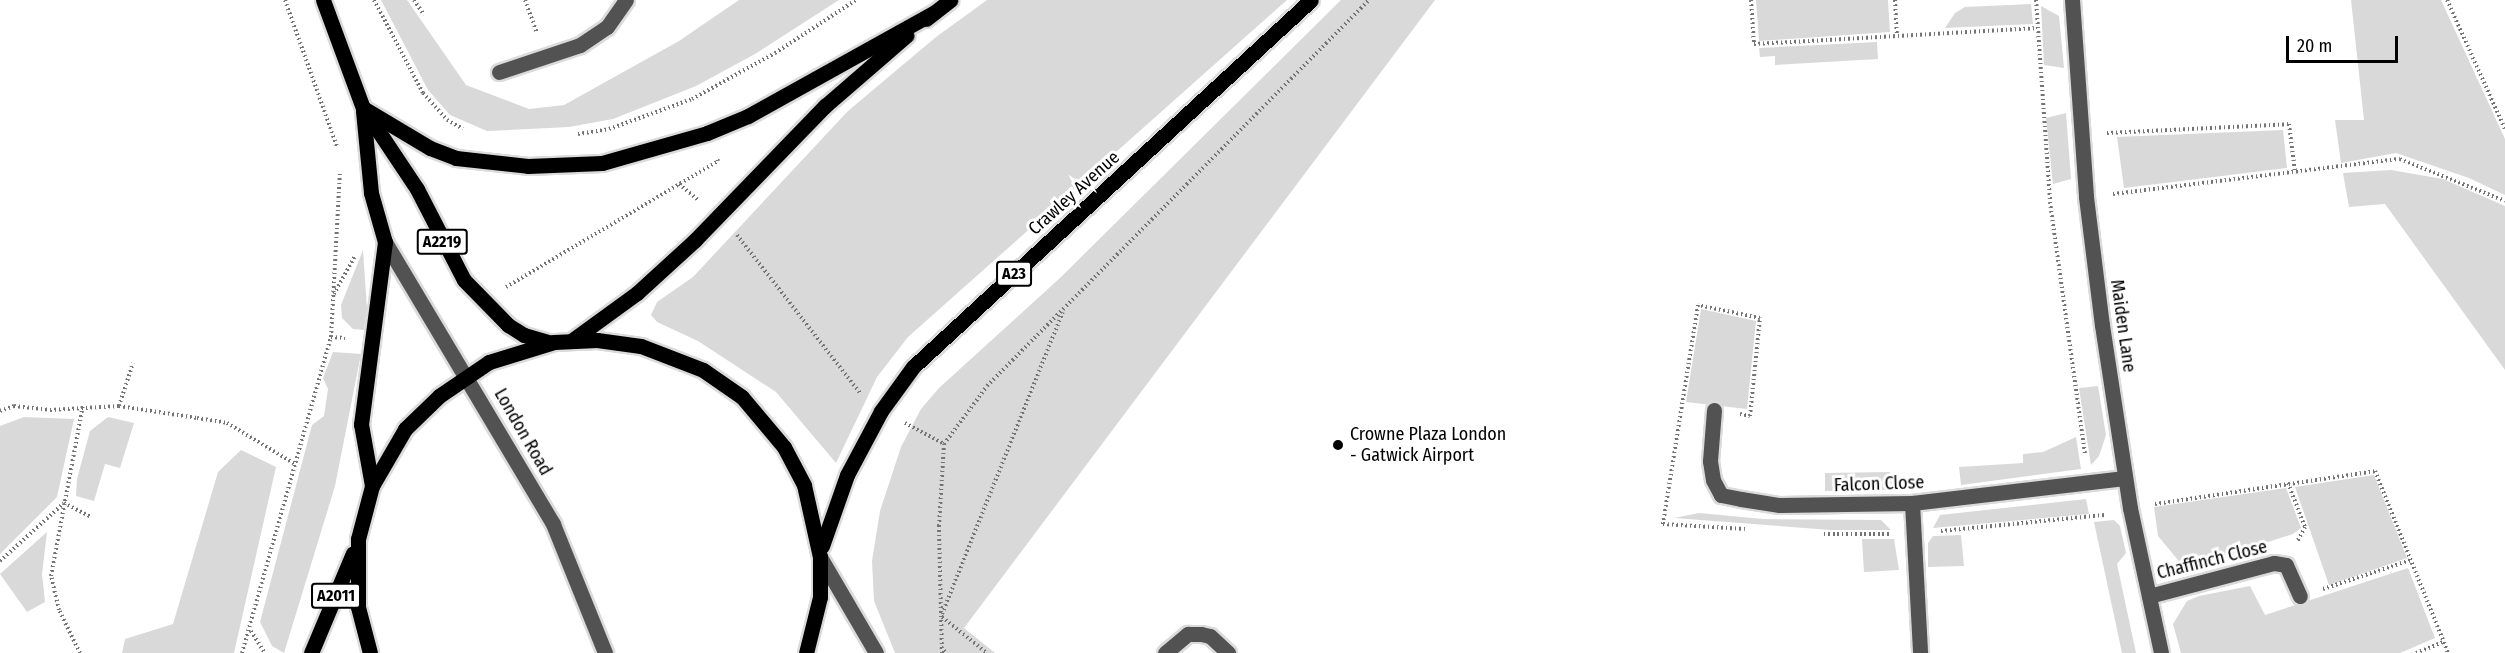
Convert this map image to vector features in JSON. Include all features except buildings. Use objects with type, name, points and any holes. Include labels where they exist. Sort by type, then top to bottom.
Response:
[{"type":"main road","name":"London Road","points":[[323,0],[363,108],[417,189],[452,262],[483,301],[517,331],[554,342]]},
{"type":"main road","points":[[571,341],[637,293],[695,240],[825,106],[950,0]]},
{"type":"main road","name":"Crawley Avenue","points":[[820,557],[835,503],[881,411],[927,354],[1311,0]]},
{"type":"main road","points":[[363,108],[430,148],[456,158],[528,166],[602,163],[707,133],[748,116],[933,13]]},
{"type":"main road","name":"London Road","points":[[363,108],[370,193],[385,242],[374,342],[361,423],[372,486]]},
{"type":"main road","points":[[370,653],[358,607],[358,539],[372,486],[405,429],[466,374],[510,354],[554,342],[571,341],[641,346],[678,358],[742,397],[758,413],[795,466],[813,513],[820,557],[820,597],[806,653]]},
{"type":"main road","name":"A2011","points":[[312,653],[358,539]]},
{"type":"street","points":[[499,72],[580,45],[607,27],[624,8],[626,0]]},
{"type":"street","name":"Maiden Lane","points":[[2072,0],[2086,197],[2125,478],[2161,653]]},
{"type":"street","name":"London Road","points":[[385,242],[466,374],[562,541],[605,653]]},
{"type":"street","name":"Falcon Close","points":[[1714,410],[1710,461],[1713,480],[1722,495],[1780,505],[1912,503],[2125,478]]},
{"type":"street","points":[[1912,503],[1920,653]]},
{"type":"street","points":[[820,557],[876,653]]},
{"type":"street","name":"Chaffinch Close","points":[[2149,596],[2274,563],[2286,565],[2300,596]]},
{"type":"street","points":[[1165,653],[1173,643],[1188,634],[1201,634],[1217,640],[1228,653]]},
{"type":"path","points":[[285,0],[341,156]]},
{"type":"path","points":[[374,0],[423,93],[447,120],[474,135]]},
{"type":"path","points":[[414,0],[424,15]]},
{"type":"path","points":[[525,0],[545,56]]},
{"type":"path","points":[[568,136],[609,129],[692,99],[774,53],[856,0]]},
{"type":"path","points":[[944,653],[940,646],[942,616],[939,526],[944,444],[987,386],[1369,0]]},
{"type":"path","points":[[1750,0],[1754,44],[2036,28]]},
{"type":"path","points":[[1895,0],[1898,36]]},
{"type":"path","points":[[2036,0],[2036,28],[2050,202],[2096,518]]},
{"type":"path","points":[[2447,0],[2505,129]]},
{"type":"path","points":[[2081,134],[2289,124],[2295,172]]},
{"type":"path","points":[[2086,197],[2400,159],[2505,201]]},
{"type":"path","points":[[483,301],[718,161]]},
{"type":"path","points":[[242,653],[250,631],[330,337],[340,167]]},
{"type":"path","points":[[736,233],[837,367],[881,411],[944,444]]},
{"type":"path","points":[[942,616],[1065,309]]},
{"type":"path","points":[[330,337],[374,342]]},
{"type":"path","points":[[119,406],[133,363]]},
{"type":"path","points":[[0,411],[14,406],[50,410],[83,405],[119,406],[227,423],[295,464]]},
{"type":"path","points":[[80,653],[59,610],[51,576],[83,405]]},
{"type":"path","points":[[2286,565],[2305,527],[2288,483]]},
{"type":"path","points":[[64,503],[90,516]]},
{"type":"path","points":[[0,561],[64,503]]},
{"type":"path","points":[[2300,596],[2411,560]]},
{"type":"path","points":[[942,616],[987,653]]},
{"type":"path","points":[[250,631],[265,653]]},
{"type":"path","points":[[2416,653],[2443,642]]},
{"type":"shaded area","points":[[381,0],[407,0],[466,85],[529,109],[564,105],[679,41],[739,0],[839,0],[755,54],[696,86],[613,119],[569,127],[487,131],[450,115],[428,90]]},
{"type":"shaded area","points":[[987,0],[1287,0],[908,337],[877,377],[836,463],[776,392],[698,341],[657,322],[651,315],[657,302],[693,277],[848,111],[936,37]]},
{"type":"shaded area","points":[[1341,0],[1435,0],[964,628],[995,653],[895,653],[874,601],[872,561],[880,511],[901,447],[921,409],[939,388],[1060,278]]},
{"type":"shaded area","points":[[1756,0],[1888,0],[1890,32],[1759,41]]},
{"type":"shaded area","points":[[2351,0],[2441,0],[2505,139],[2505,195],[2469,178],[2396,153],[2341,163],[2335,120],[2364,120]]},
{"type":"shaded area","points":[[2031,4],[2033,24],[1945,28],[1955,13],[1965,7]]},
{"type":"shaded area","points":[[2041,6],[2059,16],[2064,68],[2044,65]]},
{"type":"shaded area","points":[[1877,42],[1878,59],[1775,65],[1775,56],[1760,57],[1759,48]]},
{"type":"shaded area","points":[[2066,113],[2071,179],[2053,184],[2046,118]]},
{"type":"shaded area","points":[[2283,130],[2287,168],[2124,188],[2117,137]]},
{"type":"shaded area","points":[[2391,170],[2443,179],[2505,206],[2505,370],[2385,204],[2349,207],[2343,173]]},
{"type":"shaded area","points":[[363,250],[367,309],[364,330],[353,329],[342,318],[341,305]]},
{"type":"shaded area","points":[[1701,309],[1756,321],[1747,409],[1686,402]]},
{"type":"shaded area","points":[[333,352],[361,354],[335,486],[284,653],[272,646],[260,622],[312,425],[324,416],[328,389],[323,378]]},
{"type":"shaded area","points":[[2098,386],[2106,435],[2099,456],[2091,465],[2079,388]]},
{"type":"shaded area","points":[[24,417],[74,419],[57,497],[0,554],[0,426]]},
{"type":"shaded area","points":[[108,417],[134,423],[120,468],[105,464],[94,501],[76,496],[77,479],[90,431]]},
{"type":"shaded area","points":[[2076,437],[2081,469],[1961,485],[1959,467],[2023,463],[2023,454],[2043,452]]},
{"type":"shaded area","points":[[241,450],[276,467],[234,653],[122,653],[125,639],[173,624],[218,472]]},
{"type":"shaded area","points":[[1890,472],[1894,485],[1890,490],[1825,491],[1825,473]]},
{"type":"shaded area","points":[[2374,475],[2407,558],[2329,585],[2295,487]]},
{"type":"shaded area","points":[[2286,488],[2301,528],[2293,534],[2191,567],[2173,566],[2178,560],[2158,536],[2154,507]]},
{"type":"shaded area","points":[[2086,499],[2089,514],[1933,528],[1940,515]]},
{"type":"shaded area","points":[[1699,513],[1763,519],[1881,520],[1891,530],[1831,530],[1674,518]]},
{"type":"shaded area","points":[[2114,520],[2120,526],[2126,553],[2117,564],[2136,653],[2122,653],[2094,522]]},
{"type":"shaded area","points":[[47,532],[42,574],[45,602],[27,612],[0,574]]},
{"type":"shaded area","points":[[1961,535],[1964,566],[1928,567],[1928,543],[1933,536]]},
{"type":"shaded area","points":[[1862,539],[1894,539],[1899,570],[1864,572]]},
{"type":"shaded area","points":[[2408,568],[2435,638],[2400,653],[2181,653],[2173,624],[2187,601],[2199,596],[2250,586],[2265,615]]},
{"type":"place","name":"Crowne Plaza London - Gatwick Airport","points":[[1338,445]]}]
